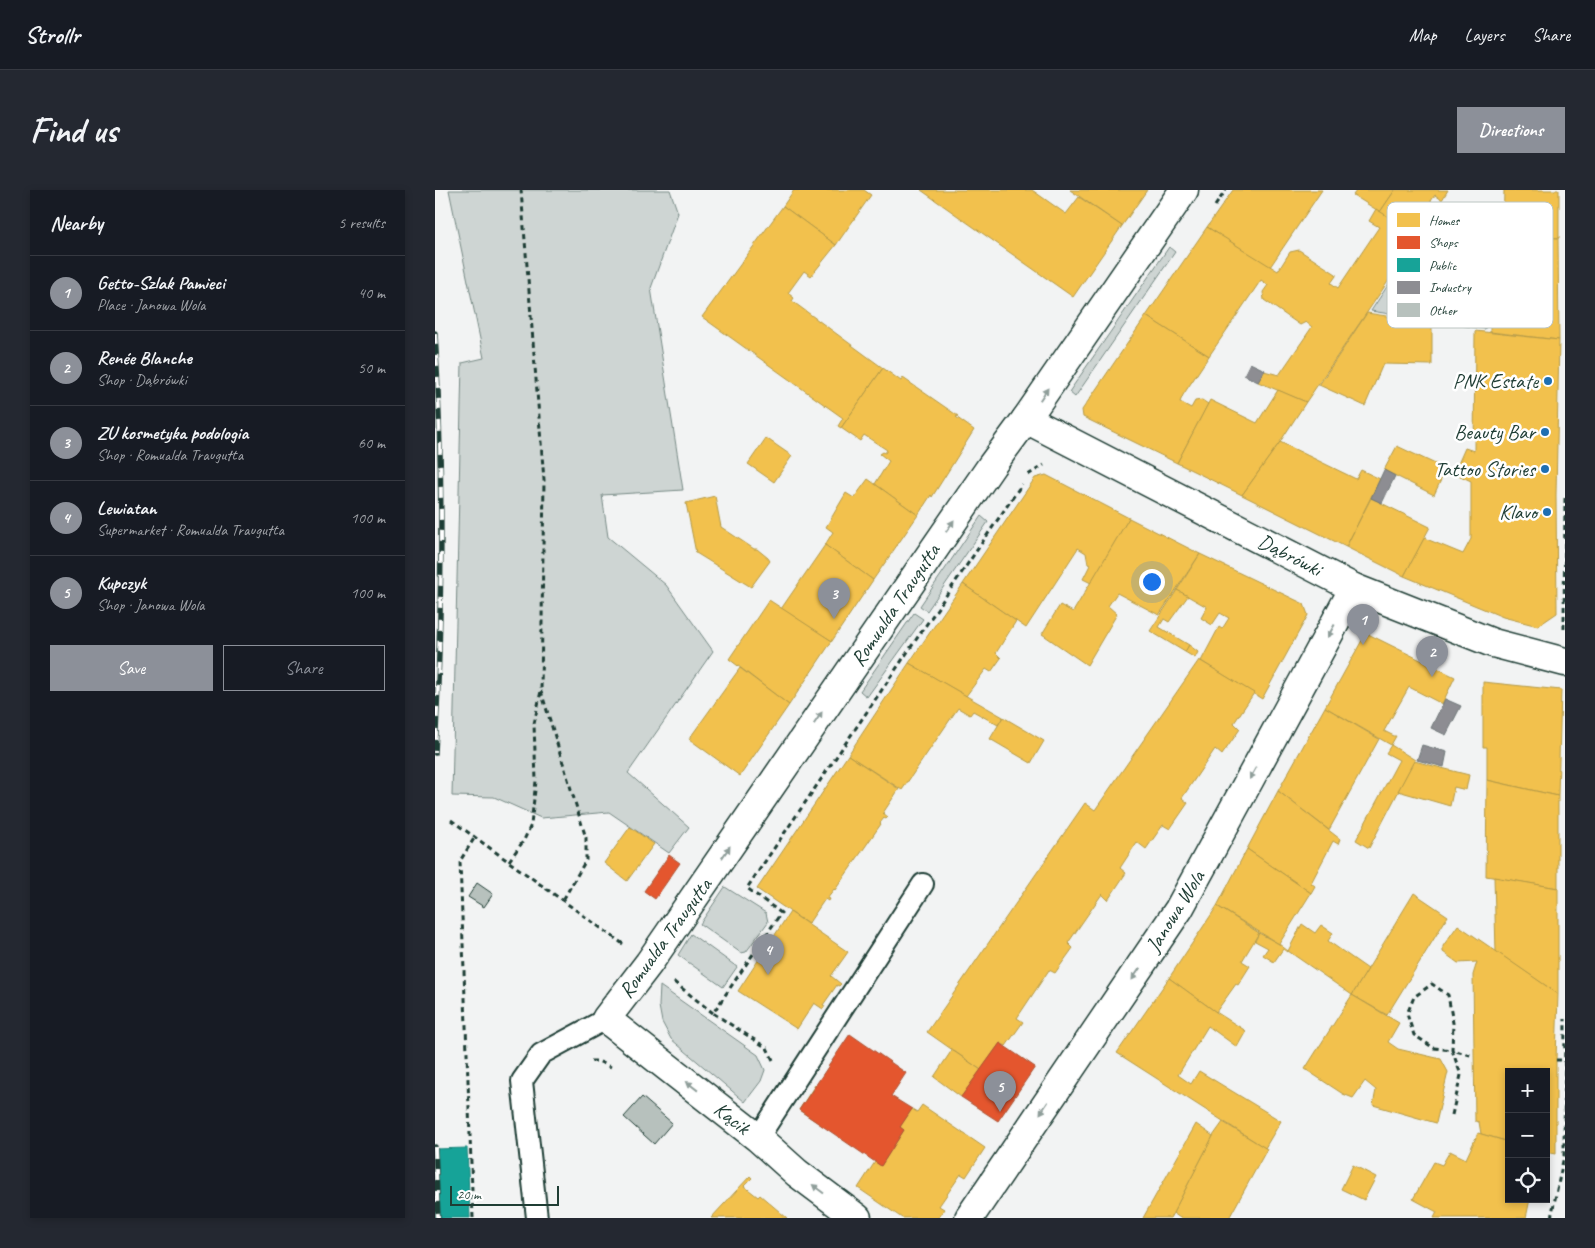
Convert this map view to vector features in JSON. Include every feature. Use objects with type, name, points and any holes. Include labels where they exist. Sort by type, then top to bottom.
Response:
[{"type":"street","name":"Romualda Traugutta","points":[[606,1019],[649,964],[992,465],[1027,419],[1183,190]]},
{"type":"street","name":"Dąbrówki","points":[[1027,419],[1354,588],[1493,643],[1565,649]]},
{"type":"street","name":"Janowa Wola","points":[[969,1218],[1179,909],[1354,588]]},
{"type":"street","name":"Kącik","points":[[606,1019],[757,1138],[797,1173],[857,1218]]},
{"type":"lane","points":[[757,1138],[923,884]]},
{"type":"lane","points":[[537,1218],[522,1081],[541,1054],[606,1019]]},
{"type":"path","points":[[509,861],[524,840],[531,825],[536,781],[534,724],[541,691],[545,480],[521,190]]},
{"type":"path","points":[[1215,206],[1226,190]]},
{"type":"path","points":[[713,1013],[781,913],[747,888],[1029,474],[1047,463]]},
{"type":"path","points":[[1565,498],[1565,649]]},
{"type":"path","points":[[541,691],[586,838],[586,860],[563,900]]},
{"type":"path","points":[[451,820],[563,900],[713,1013],[767,1048],[775,1064]]},
{"type":"path","points":[[473,1218],[460,861],[475,837]]},
{"type":"path","points":[[1452,1115],[1461,1075],[1452,1050],[1453,1022],[1448,995],[1433,984],[1414,996],[1407,1014],[1414,1035],[1434,1048],[1452,1050],[1474,1056]]},
{"type":"path","points":[[1551,1218],[1564,1156],[1565,1019]]},
{"type":"path","points":[[1556,1060],[1565,1060]]},
{"type":"shaded area","points":[[449,190],[670,190],[678,213],[651,288],[683,490],[602,495],[608,537],[666,585],[713,651],[628,773],[689,827],[669,853],[609,812],[541,818],[494,797],[452,796],[462,363],[484,358]]},
{"type":"shaded area","points":[[1169,247],[1175,252],[1075,397],[1069,392]]},
{"type":"shaded area","points":[[1387,287],[1387,314],[1371,311]]},
{"type":"shaded area","points":[[981,516],[988,522],[927,611],[920,606]]},
{"type":"shaded area","points":[[914,613],[923,619],[867,697],[860,691]]},
{"type":"shaded area","points":[[725,887],[766,913],[768,922],[746,952],[741,953],[700,924]]},
{"type":"shaded area","points":[[691,934],[737,967],[723,987],[678,955]]},
{"type":"shaded area","points":[[660,986],[758,1055],[765,1070],[761,1081],[745,1102],[671,1039],[662,1022],[659,1006]]},
{"type":"building: Homes","points":[[794,190],[864,190],[871,195],[836,245],[783,206]]},
{"type":"building: Homes","points":[[921,190],[1032,190],[1066,214],[1079,197],[1122,226],[1073,297]]},
{"type":"building: Homes","points":[[1070,190],[1147,190],[1122,226]]},
{"type":"building: Homes","points":[[1233,190],[1322,190],[1270,267],[1207,227]]},
{"type":"building: Homes","points":[[1357,190],[1395,190],[1380,212],[1353,195]]},
{"type":"building: Homes","points":[[1395,190],[1448,190],[1442,200],[1435,195],[1430,202],[1387,202],[1387,216],[1380,212]]},
{"type":"building: Homes","points":[[1504,190],[1559,190],[1559,238],[1553,238],[1553,202],[1504,202]]},
{"type":"building: Homes","points":[[783,206],[836,245],[811,276],[804,271],[788,293],[794,298],[792,301],[883,368],[841,428],[838,426],[843,418],[702,317]]},
{"type":"building: Homes","points":[[1376,209],[1387,216],[1387,283],[1306,402],[1258,382],[1264,371],[1279,375],[1312,327],[1306,322],[1300,325],[1264,300],[1263,292],[1268,285],[1261,280],[1209,356],[1146,316],[1207,227],[1278,271],[1290,252],[1299,250],[1336,274],[1331,283],[1338,288],[1379,227],[1369,221]]},
{"type":"building: Homes","points":[[1553,238],[1558,238],[1559,340],[1490,332],[1490,328],[1553,328]]},
{"type":"building: Homes","points":[[1367,313],[1387,316],[1387,328],[1432,328],[1432,365],[1383,364],[1365,406],[1319,385]]},
{"type":"building: Homes","points":[[1146,316],[1209,356],[1180,402],[1191,408],[1195,401],[1202,400],[1208,404],[1177,463],[1083,417],[1082,410]]},
{"type":"building: Homes","points":[[1475,331],[1559,340],[1556,495],[1557,613],[1538,626],[1503,617],[1404,576],[1424,538],[1463,554],[1471,539],[1471,481],[1454,473],[1465,448],[1474,451]]},
{"type":"building: Homes","points":[[883,368],[901,381],[903,378],[958,416],[956,417],[974,430],[932,497],[931,495],[918,515],[875,484],[889,461],[880,454],[885,453],[887,450],[864,435],[860,441],[841,428]]},
{"type":"building: Homes","points":[[1278,390],[1306,402],[1242,495],[1177,463],[1210,400],[1257,423]]},
{"type":"building: Homes","points":[[766,438],[792,456],[774,482],[748,464]]},
{"type":"building: Homes","points":[[1280,442],[1356,479],[1361,470],[1380,479],[1346,547],[1242,495]]},
{"type":"building: Homes","points":[[1397,446],[1446,469],[1434,495],[1384,470]]},
{"type":"building: Homes","points":[[1046,475],[1129,518],[1091,583],[1083,579],[1090,565],[1088,564],[1086,553],[1078,548],[1026,628],[963,584],[1035,478]]},
{"type":"building: Homes","points":[[868,479],[918,515],[873,580],[825,545],[833,532],[826,527],[846,493],[854,498]]},
{"type":"building: Homes","points":[[715,496],[721,527],[754,549],[757,549],[770,561],[751,587],[696,553],[686,503]]},
{"type":"building: Homes","points":[[1371,498],[1430,527],[1404,576],[1346,547]]},
{"type":"building: Homes","points":[[1129,518],[1200,554],[1159,615],[1117,593],[1108,606],[1117,614],[1087,665],[1042,634],[1060,605],[1073,612]]},
{"type":"building: Homes","points":[[825,545],[873,580],[832,641],[781,609]]},
{"type":"building: Homes","points":[[1200,554],[1304,604],[1308,615],[1262,699],[1201,661],[1219,627],[1222,629],[1229,618],[1220,613],[1212,625],[1201,618],[1207,607],[1177,590]]},
{"type":"building: Homes","points":[[963,584],[1016,621],[996,653],[1001,658],[991,672],[986,669],[966,696],[909,663]]},
{"type":"building: Homes","points":[[1177,590],[1188,596],[1169,622],[1164,619],[1159,627],[1189,645],[1185,652],[1150,631]]},
{"type":"building: Homes","points":[[769,600],[832,641],[789,705],[729,659]]},
{"type":"building: Homes","points":[[1366,633],[1455,677],[1442,704],[1409,687],[1384,731],[1396,736],[1391,745],[1325,707]]},
{"type":"building: Homes","points":[[1189,645],[1198,652],[1195,658],[1185,652]]},
{"type":"building: Homes","points":[[1199,660],[1254,693],[1234,723],[1240,729],[1222,755],[1215,749],[1182,798],[1188,803],[1170,829],[1163,825],[1146,849],[1137,842],[1120,868],[1126,873],[1108,900],[1102,894],[1068,943],[1073,948],[1055,973],[1049,970],[1017,1018],[1023,1022],[1006,1046],[1000,1043],[981,1070],[927,1032],[1085,803],[1095,810]]},
{"type":"building: Homes","points":[[909,663],[1003,717],[998,725],[973,711],[970,715],[958,708],[902,790],[848,755]]},
{"type":"building: Homes","points":[[740,668],[789,705],[740,776],[689,739]]},
{"type":"building: Homes","points":[[1483,682],[1561,690],[1558,796],[1487,780],[1487,747],[1483,747]]},
{"type":"building: Homes","points":[[1325,707],[1379,739],[1329,830],[1278,791]]},
{"type":"building: Homes","points":[[1003,717],[1044,741],[1031,763],[990,739]]},
{"type":"building: Homes","points":[[1391,745],[1415,760],[1369,848],[1356,840],[1399,760],[1386,753]]},
{"type":"building: Homes","points":[[848,755],[899,789],[883,813],[888,817],[884,818],[880,823],[835,890],[827,898],[829,899],[828,901],[825,899],[808,924],[757,889]]},
{"type":"building: Homes","points":[[1414,761],[1469,775],[1466,790],[1454,787],[1450,806],[1398,791]]},
{"type":"building: Homes","points":[[1487,780],[1558,796],[1558,888],[1486,876]]},
{"type":"building: Homes","points":[[1278,791],[1340,839],[1338,844],[1333,841],[1311,883],[1315,886],[1311,893],[1247,849]]},
{"type":"building: Homes","points":[[630,827],[654,844],[627,881],[604,863]]},
{"type":"building: Homes","points":[[1247,849],[1311,893],[1279,944],[1217,906]]},
{"type":"building: Homes","points":[[1494,877],[1558,888],[1558,994],[1496,952]]},
{"type":"building: Homes","points":[[1414,893],[1448,916],[1387,1015],[1352,995]]},
{"type":"building: Homes","points":[[1217,906],[1259,933],[1242,961],[1250,966],[1238,985],[1236,984],[1216,1012],[1169,978]]},
{"type":"building: Homes","points":[[790,912],[848,952],[831,976],[841,984],[837,985],[823,1005],[825,1006],[823,1009],[814,1003],[797,1029],[738,991]]},
{"type":"building: Homes","points":[[1302,924],[1315,933],[1321,925],[1333,933],[1328,941],[1368,969],[1352,995],[1288,951]]},
{"type":"building: Homes","points":[[1458,925],[1558,994],[1556,1154],[1550,1153],[1550,1068],[1505,1068],[1505,1141],[1481,1134],[1479,1122],[1475,1121],[1473,975],[1477,962],[1458,963],[1443,952],[1443,946]]},
{"type":"building: Homes","points":[[1259,933],[1288,951],[1283,949],[1274,962],[1263,955],[1268,948],[1255,941]]},
{"type":"building: Homes","points":[[1169,978],[1246,1031],[1237,1047],[1208,1026],[1178,1075],[1191,1084],[1199,1071],[1281,1121],[1265,1148],[1117,1053]]},
{"type":"building: Homes","points":[[1352,995],[1399,1023],[1388,1042],[1398,1049],[1441,1059],[1448,1072],[1436,1123],[1373,1105],[1376,1090],[1365,1081],[1353,1098],[1343,1094],[1305,1069]]},
{"type":"building: Homes","points":[[952,1050],[981,1070],[961,1097],[934,1077]]},
{"type":"building: Homes","points":[[815,1085],[840,1102],[823,1126],[799,1110]]},
{"type":"building: Homes","points":[[922,1105],[985,1148],[966,1177],[961,1174],[939,1206],[944,1209],[938,1218],[902,1218],[858,1188],[875,1162],[881,1166],[904,1130],[900,1127],[912,1109],[917,1112]]},
{"type":"building: Homes","points":[[1223,1122],[1267,1149],[1229,1218],[1180,1218],[1173,1213],[1213,1136]]},
{"type":"building: Homes","points":[[1196,1124],[1213,1136],[1173,1213],[1170,1218],[1143,1218]]},
{"type":"building: Homes","points":[[1478,1133],[1505,1141],[1505,1203],[1529,1203],[1526,1218],[1434,1218],[1437,1212],[1413,1199],[1434,1162],[1442,1165],[1450,1151],[1466,1159]]},
{"type":"building: Homes","points":[[1353,1165],[1376,1177],[1364,1200],[1341,1189]]},
{"type":"building: Homes","points":[[750,1176],[752,1178],[744,1186],[758,1197],[760,1195],[787,1218],[711,1218]]},
{"type":"building: Shops","points":[[669,855],[680,863],[655,899],[644,891]]},
{"type":"building: Shops","points":[[850,1034],[906,1073],[891,1096],[912,1109],[900,1127],[904,1130],[881,1166],[799,1110]]},
{"type":"building: Shops","points":[[1000,1043],[1035,1067],[998,1121],[961,1097]]},
{"type":"building: Public","points":[[467,1148],[470,1218],[435,1218],[435,1149]]},
{"type":"building: Industry","points":[[1250,363],[1265,370],[1258,382],[1244,375]]},
{"type":"building: Industry","points":[[1384,470],[1395,476],[1382,503],[1371,498]]},
{"type":"building: Industry","points":[[1445,699],[1461,706],[1446,735],[1431,728]]},
{"type":"building: Industry","points":[[1422,745],[1447,752],[1444,767],[1417,760]]},
{"type":"building: Other","points":[[477,883],[493,894],[484,907],[468,897]]},
{"type":"building: Other","points":[[642,1097],[672,1123],[654,1144],[624,1117]]},
{"type":"railway","points":[[435,333],[441,490],[439,648],[435,753]]},
{"type":"railway","points":[[435,1147],[438,1218]]},
{"type":"place","name":"PNK Estate","points":[[1548,381]]},
{"type":"place","name":"Beauty Bar","points":[[1545,432]]},
{"type":"place","name":"Tattoo Stories","points":[[1545,469]]},
{"type":"place","name":"Klavo","points":[[1547,512]]},
{"type":"place","name":"ZU kosmetyka podologia","points":[[834,619]]},
{"type":"place","name":"Getto-Szlak Pamieci","points":[[1363,645]]},
{"type":"place","name":"Renée Blanche","points":[[1432,677]]},
{"type":"place","name":"Lewiatan","points":[[768,975]]},
{"type":"place","name":"Kupczyk","points":[[1000,1112]]}]
